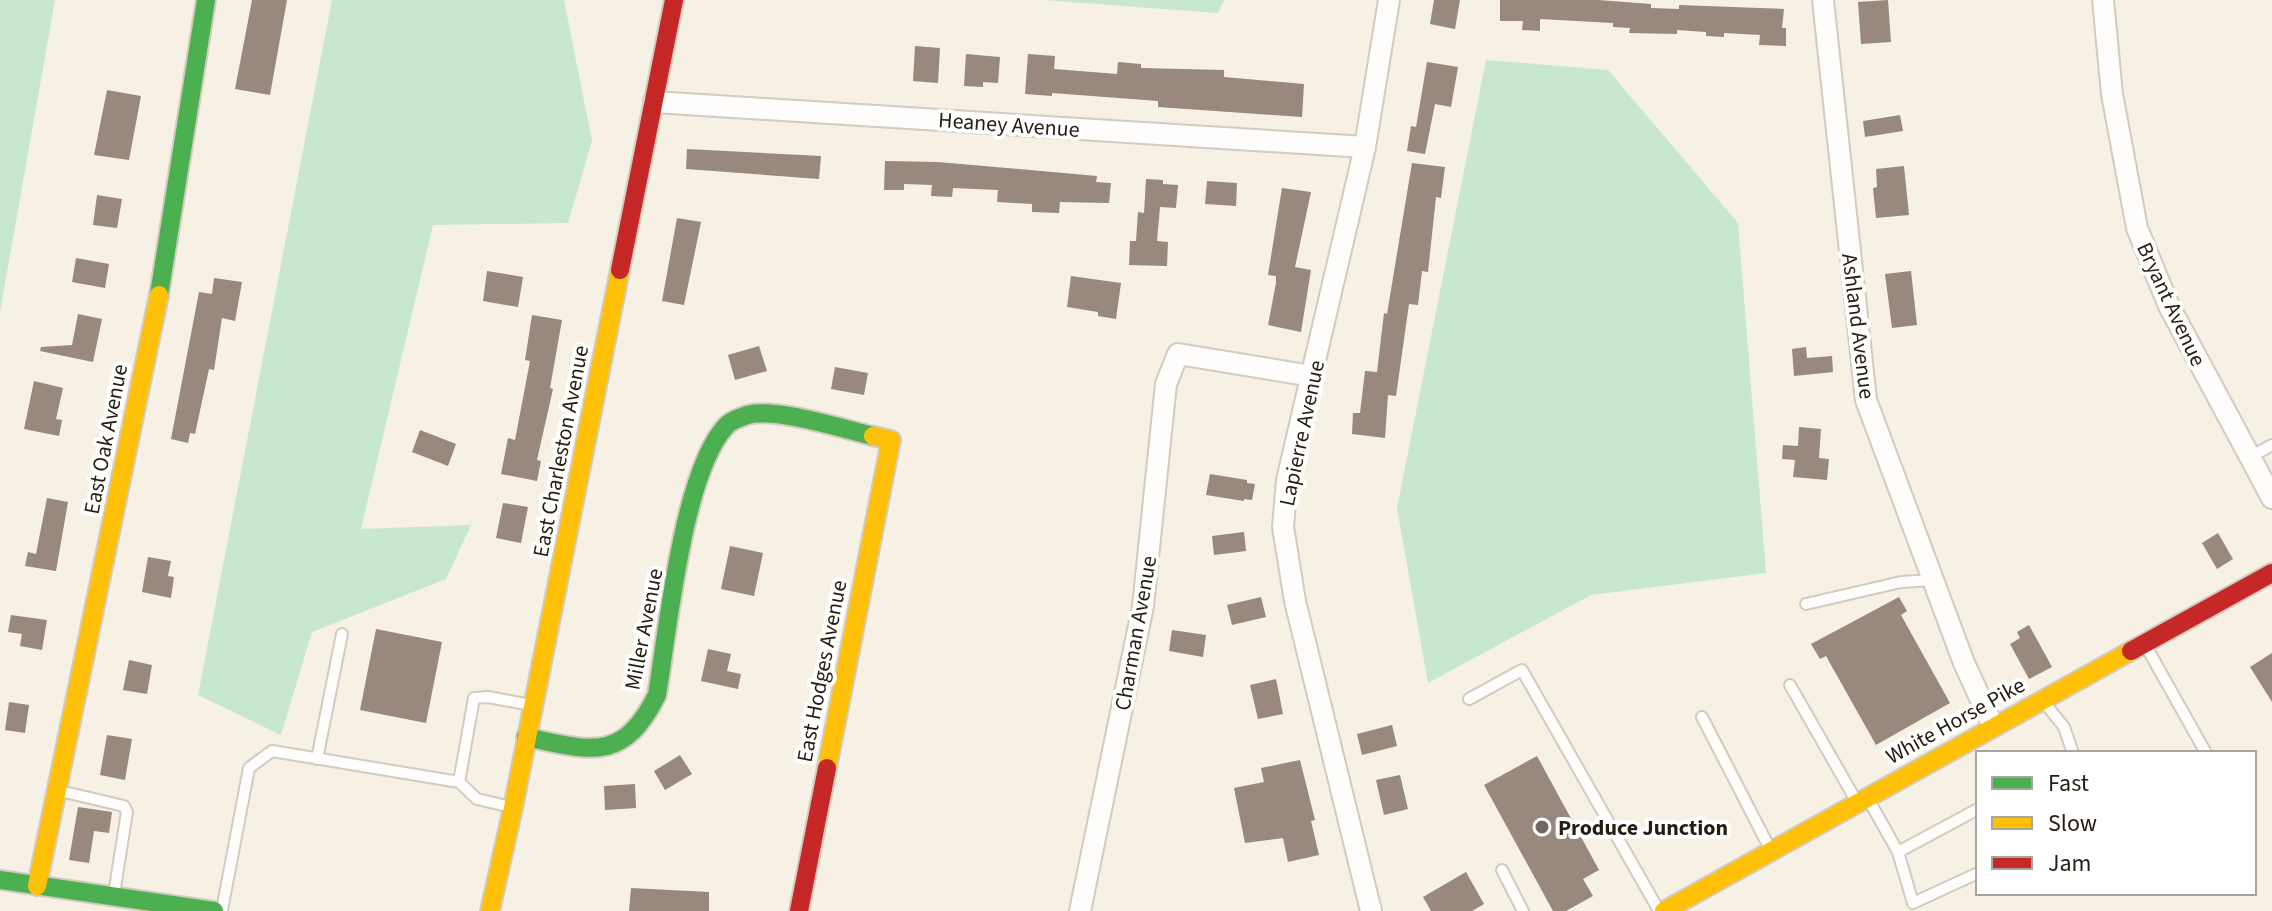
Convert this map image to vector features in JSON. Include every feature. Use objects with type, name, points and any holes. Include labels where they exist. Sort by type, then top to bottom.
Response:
[{"type":"main road","name":"East Oak Avenue","points":[[37,886],[167,254],[206,0]]},
{"type":"main road","name":"East Charleston Avenue","points":[[490,911],[674,0]]},
{"type":"main road","name":"Miller Avenue","points":[[526,737],[603,749],[636,732],[648,717],[657,695],[685,530],[702,466],[727,425],[751,414],[785,416],[891,440]]},
{"type":"main road","name":"East Hodges Avenue","points":[[799,911],[891,440]]},
{"type":"main road","name":"White Horse Pike","points":[[1661,911],[2272,573]]},
{"type":"main road","points":[[0,880],[113,903],[214,911]]},
{"type":"street","name":"Lapierre Avenue","points":[[1371,911],[1295,601],[1283,527],[1287,480],[1365,147],[1389,0]]},
{"type":"street","name":"Ashland Avenue","points":[[1823,0],[1866,400],[1964,663],[1993,726]]},
{"type":"street","name":"Bryant Avenue","points":[[2103,0],[2112,94],[2137,228],[2169,306],[2272,498]]},
{"type":"street","name":"Heaney Avenue","points":[[654,102],[1365,147]]},
{"type":"street","name":"Charman Avenue","points":[[1080,911],[1143,606],[1166,384],[1178,354],[1312,376]]},
{"type":"lane","points":[[2250,457],[2272,445]]},
{"type":"lane","points":[[1806,604],[1901,582],[1933,580]]},
{"type":"lane","points":[[317,759],[342,634]]},
{"type":"lane","points":[[2144,643],[2205,751]]},
{"type":"lane","points":[[1469,699],[1522,670],[1661,911]]},
{"type":"lane","points":[[1790,685],[1898,852],[1913,903],[1976,874]]},
{"type":"lane","points":[[459,782],[474,698],[488,697],[533,706]]},
{"type":"lane","points":[[2043,699],[2064,727],[2072,751]]},
{"type":"lane","points":[[1702,717],[1771,851]]},
{"type":"lane","points":[[221,911],[249,768],[272,751],[459,782],[477,799],[513,808]]},
{"type":"lane","points":[[57,790],[124,806],[127,812],[113,903]]},
{"type":"lane","points":[[1898,852],[1976,810]]},
{"type":"lane","points":[[1502,870],[1523,911]]},
{"type":"green space","points":[[0,0],[55,0],[0,312]]},
{"type":"green space","points":[[332,0],[564,0],[592,141],[568,223],[433,225],[361,529],[471,525],[446,579],[312,632],[281,735],[198,695]]},
{"type":"green space","points":[[1043,0],[1224,0],[1218,13]]},
{"type":"green space","points":[[1486,60],[1608,70],[1738,223],[1766,573],[1591,595],[1428,683],[1397,508]]},
{"type":"building","points":[[252,0],[287,0],[270,95],[235,89]]},
{"type":"building","points":[[1434,0],[1460,0],[1455,29],[1430,24]]},
{"type":"building","points":[[1500,0],[1598,0],[1679,9],[1679,5],[1784,9],[1782,28],[1786,28],[1786,46],[1759,45],[1760,35],[1724,33],[1724,37],[1706,36],[1706,32],[1677,30],[1677,34],[1629,33],[1630,28],[1613,27],[1613,23],[1540,19],[1540,31],[1522,30],[1523,21],[1500,21]]},
{"type":"building","points":[[1888,0],[1891,42],[1861,44],[1858,2]]},
{"type":"building","points":[[915,46],[940,48],[938,83],[913,81]]},
{"type":"building","points":[[966,54],[1000,57],[998,83],[983,82],[983,87],[964,86]]},
{"type":"building","points":[[1028,54],[1055,56],[1054,69],[1117,74],[1118,62],[1141,64],[1141,68],[1224,70],[1224,77],[1304,84],[1302,117],[1158,107],[1158,101],[1052,93],[1052,96],[1025,94]]},
{"type":"building","points":[[1427,62],[1458,67],[1451,107],[1435,104],[1425,154],[1407,151],[1411,126],[1416,127]]},
{"type":"building","points":[[107,90],[141,96],[129,160],[94,155]]},
{"type":"building","points":[[1900,115],[1903,131],[1865,137],[1863,121]]},
{"type":"building","points":[[687,149],[821,156],[819,179],[686,169]]},
{"type":"building","points":[[885,161],[938,162],[1097,176],[1096,182],[1111,183],[1109,203],[1060,202],[1059,213],[1032,212],[1032,204],[997,202],[998,190],[953,188],[952,197],[931,196],[932,185],[904,184],[904,190],[884,190]]},
{"type":"building","points":[[1412,163],[1445,167],[1441,198],[1436,197],[1428,272],[1422,271],[1418,305],[1409,304],[1396,396],[1388,395],[1385,438],[1352,434],[1353,413],[1360,413],[1365,371],[1377,372],[1384,313],[1387,314]]},
{"type":"building","points":[[1904,166],[1909,215],[1876,218],[1873,188],[1877,187],[1876,169]]},
{"type":"building","points":[[1146,179],[1178,185],[1176,208],[1160,207],[1157,241],[1168,242],[1167,266],[1129,265],[1130,241],[1136,241],[1138,212],[1144,213]]},
{"type":"building","points":[[1207,181],[1237,183],[1236,206],[1205,204]]},
{"type":"building","points":[[1282,188],[1311,192],[1295,267],[1311,270],[1301,332],[1268,325],[1276,276],[1268,275]]},
{"type":"building","points":[[97,195],[122,199],[117,228],[93,225]]},
{"type":"building","points":[[677,218],[701,222],[684,305],[662,301]]},
{"type":"building","points":[[76,258],[109,264],[105,288],[72,282]]},
{"type":"building","points":[[487,271],[523,277],[518,307],[483,301]]},
{"type":"building","points":[[1911,271],[1917,325],[1892,328],[1885,274]]},
{"type":"building","points":[[1071,276],[1121,283],[1116,319],[1098,316],[1098,312],[1067,307]]},
{"type":"building","points":[[214,278],[242,282],[235,321],[222,318],[214,370],[209,369],[195,434],[190,433],[188,443],[171,439],[199,292],[212,294]]},
{"type":"building","points":[[78,314],[102,319],[93,362],[40,351],[41,347],[72,345]]},
{"type":"building","points":[[532,315],[562,320],[550,388],[553,389],[537,460],[541,461],[537,481],[501,474],[508,438],[515,440],[530,361],[525,360]]},
{"type":"building","points":[[759,346],[767,371],[735,380],[728,355]]},
{"type":"building","points":[[1806,347],[1807,358],[1832,356],[1833,372],[1794,376],[1792,349]]},
{"type":"building","points":[[835,367],[868,373],[864,395],[831,389]]},
{"type":"building","points":[[34,381],[63,388],[56,419],[62,420],[59,436],[24,429]]},
{"type":"building","points":[[1799,427],[1821,429],[1819,458],[1829,459],[1827,480],[1793,477],[1795,460],[1782,459],[1783,445],[1798,446]]},
{"type":"building","points":[[420,430],[456,444],[448,466],[412,452]]},
{"type":"building","points":[[1210,474],[1255,484],[1252,500],[1206,495]]},
{"type":"building","points":[[47,498],[68,502],[56,571],[25,566],[28,552],[36,554]]},
{"type":"building","points":[[503,503],[528,507],[521,543],[496,538]]},
{"type":"building","points":[[1244,532],[1246,551],[1214,555],[1212,536]]},
{"type":"building","points":[[2218,533],[2233,559],[2217,569],[2202,543]]},
{"type":"building","points":[[730,546],[763,553],[754,596],[721,589]]},
{"type":"building","points":[[148,557],[171,561],[168,576],[174,577],[171,598],[142,592]]},
{"type":"building","points":[[1261,597],[1266,617],[1232,625],[1227,605]]},
{"type":"building","points":[[1899,597],[1907,611],[1901,615],[1950,703],[1876,745],[1826,656],[1820,659],[1811,644]]},
{"type":"building","points":[[11,615],[47,620],[42,650],[20,646],[22,634],[8,632]]},
{"type":"building","points":[[2029,625],[2052,667],[2029,679],[2010,644],[2020,638],[2017,632]]},
{"type":"building","points":[[376,629],[442,642],[426,723],[360,710]]},
{"type":"building","points":[[1172,630],[1206,635],[1203,657],[1169,651]]},
{"type":"building","points":[[708,649],[731,654],[727,671],[741,674],[738,689],[701,681]]},
{"type":"building","points":[[2272,653],[2272,702],[2250,667]]},
{"type":"building","points":[[129,660],[152,665],[147,694],[123,690]]},
{"type":"building","points":[[1276,679],[1283,714],[1258,719],[1250,685]]},
{"type":"building","points":[[9,702],[29,705],[25,733],[5,730]]},
{"type":"building","points":[[1392,725],[1397,746],[1362,755],[1357,734]]},
{"type":"building","points":[[107,735],[132,739],[125,780],[100,775]]},
{"type":"building","points":[[680,755],[692,774],[665,790],[654,771]]},
{"type":"building","name":"Produce Junction","points":[[1537,756],[1599,870],[1583,879],[1593,896],[1566,911],[1553,911],[1484,785]]},
{"type":"building","points":[[1300,760],[1315,820],[1311,821],[1319,855],[1288,862],[1283,838],[1245,843],[1234,788],[1264,782],[1261,768]]},
{"type":"building","points":[[1400,775],[1408,809],[1384,815],[1376,780]]},
{"type":"building","points":[[635,784],[636,808],[605,810],[604,786]]},
{"type":"building","points":[[78,807],[112,812],[109,833],[94,831],[89,863],[69,860]]},
{"type":"building","points":[[1466,872],[1484,904],[1472,911],[1431,911],[1423,897]]},
{"type":"building","points":[[631,888],[709,892],[709,911],[629,911]]},
{"type":"traffic: fast","points":[[159,295],[206,0]]},
{"type":"traffic: fast","points":[[526,737],[569,746],[603,747],[618,742],[644,717],[657,695],[672,593],[688,514],[711,448],[728,424],[747,415],[774,414],[873,436]]},
{"type":"traffic: fast","points":[[0,880],[214,911]]},
{"type":"traffic: slow","points":[[490,911],[620,270]]},
{"type":"traffic: slow","points":[[37,886],[159,295]]},
{"type":"traffic: slow","points":[[827,768],[891,440],[873,436]]},
{"type":"traffic: slow","points":[[1664,911],[2131,651]]},
{"type":"traffic: jam","points":[[620,270],[674,0]]},
{"type":"traffic: jam","points":[[2131,651],[2272,573]]},
{"type":"traffic: jam","points":[[799,911],[827,768]]},
{"type":"place","name":"Produce Junction","points":[[1542,827]]}]
